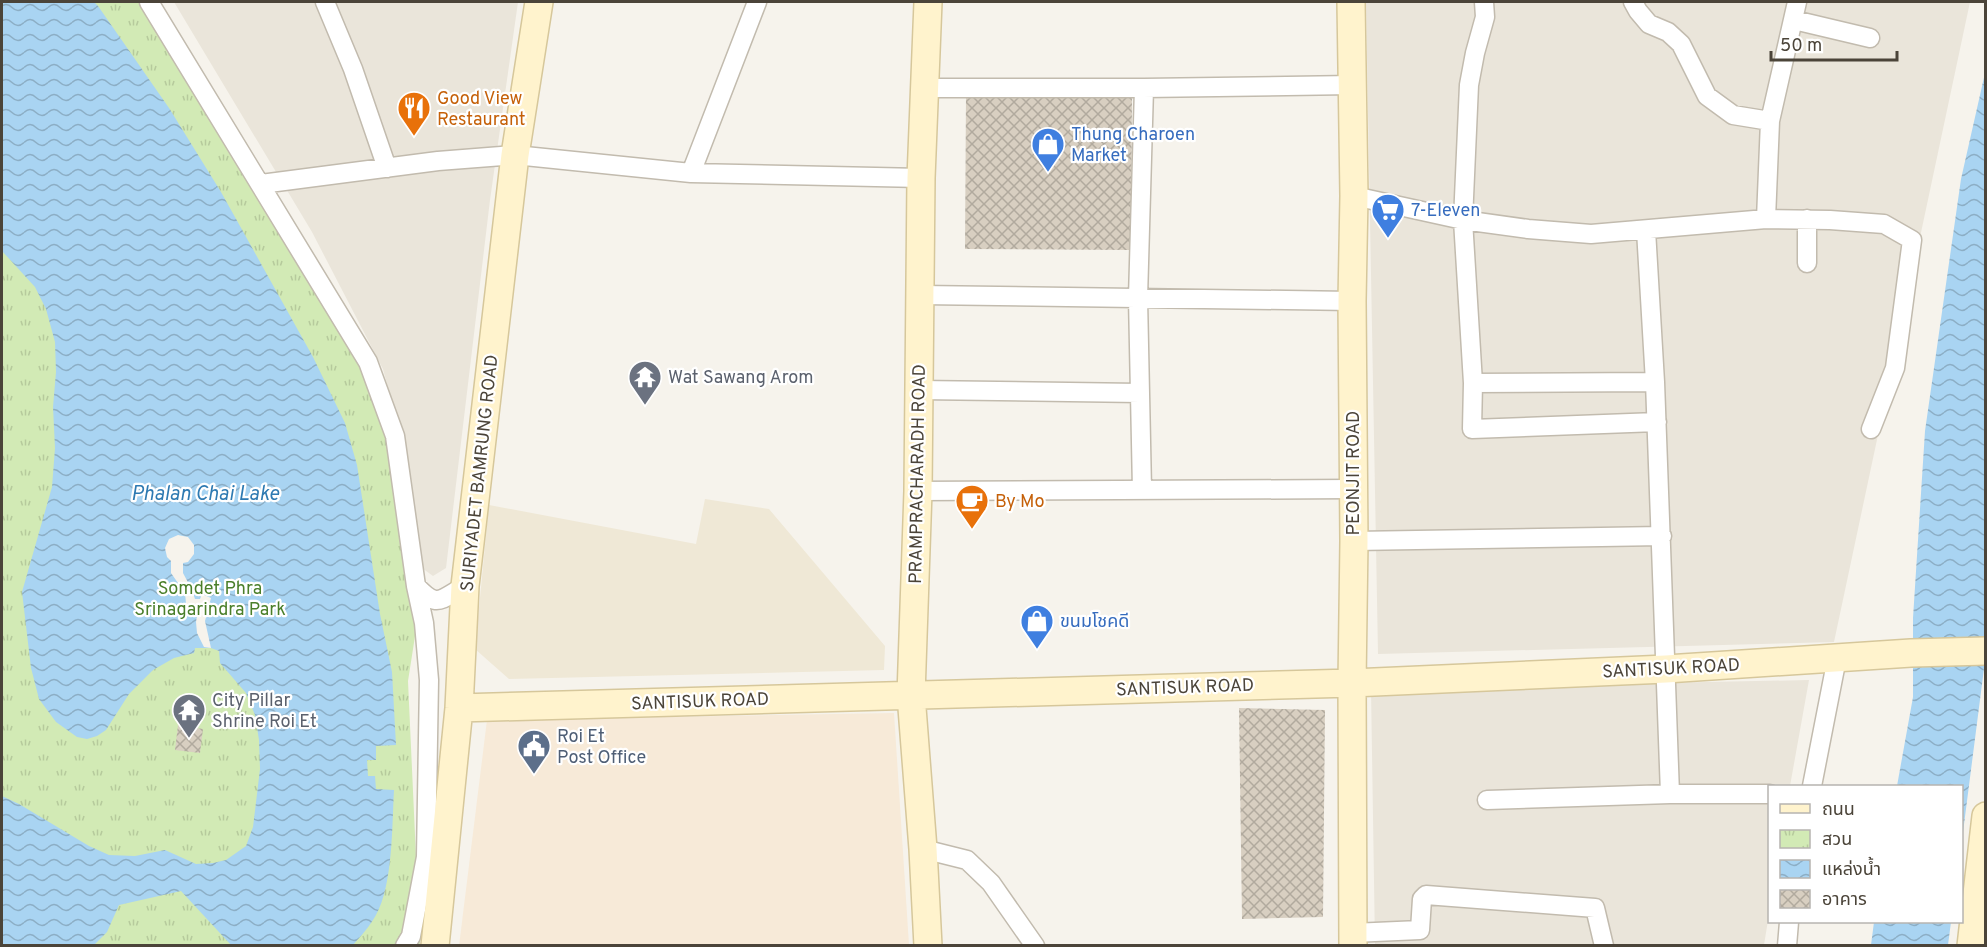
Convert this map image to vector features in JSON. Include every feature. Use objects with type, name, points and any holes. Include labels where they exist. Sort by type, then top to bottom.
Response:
[{"type":"street","points":[[150,2],[368,362],[395,436],[416,586],[424,623],[429,680],[426,857],[411,936],[405,945]]},
{"type":"street","name":"SURIYADET BAMRUNG ROAD","points":[[435,945],[459,708],[465,586],[515,155],[539,2]]},
{"type":"street","points":[[691,173],[757,2]]},
{"type":"street","name":"PRAMPRACHARADH ROAD","points":[[928,2],[921,178],[918,491],[911,695],[928,945]]},
{"type":"street","name":"PEONJIT ROAD","points":[[1351,2],[1354,196],[1352,939]]},
{"type":"street","points":[[1484,2],[1485,17],[1469,85],[1463,220],[1473,383],[1472,429],[1657,422]]},
{"type":"street","points":[[1633,2],[1650,24],[1668,32],[1681,44],[1707,96],[1733,115],[1770,121]]},
{"type":"street","points":[[1766,219],[1770,121],[1797,2]]},
{"type":"street","points":[[328,3],[387,168]]},
{"type":"street","points":[[1794,20],[1870,38]]},
{"type":"street","points":[[924,88],[1353,85]]},
{"type":"street","points":[[1142,490],[1138,298],[1144,88]]},
{"type":"street","points":[[261,184],[438,161],[515,155],[691,173],[921,178]]},
{"type":"street","points":[[1354,196],[1463,220],[1528,229],[1591,234],[1766,219],[1884,224],[1912,240],[1895,368],[1871,429]]},
{"type":"street","points":[[1807,263],[1808,219]]},
{"type":"street","points":[[1646,230],[1657,422],[1671,794]]},
{"type":"street","points":[[921,295],[1352,301]]},
{"type":"street","points":[[1473,383],[1655,382]]},
{"type":"street","points":[[919,390],[1140,393]]},
{"type":"street","points":[[918,491],[1353,489]]},
{"type":"street","points":[[1354,541],[1662,536]]},
{"type":"street","points":[[416,586],[429,599],[438,601],[465,586]]},
{"type":"street","name":"SANTISUK ROAD","points":[[459,708],[1352,683],[1666,669],[1911,652],[1986,651]]},
{"type":"street","points":[[1812,785],[1837,658]]},
{"type":"street","points":[[1487,800],[1671,794],[1768,794]]},
{"type":"street","points":[[1971,945],[1986,816]]},
{"type":"street","points":[[923,849],[967,860],[991,883],[1035,945]]},
{"type":"street","points":[[1352,939],[1420,930],[1422,899],[1426,895],[1595,908],[1604,945]]},
{"type":"street","points":[[1786,945],[1789,923]]},
{"type":"shaded area","points":[[174,2],[518,2],[490,200],[446,568],[433,576],[422,568],[402,441],[383,369],[312,232]]},
{"type":"shaded area","points":[[1366,2],[1970,2],[1834,642],[1378,654]]},
{"type":"shaded area","points":[[705,499],[769,509],[885,646],[884,670],[509,679],[475,649],[489,505],[696,544]]},
{"type":"shaded area","points":[[1809,680],[1790,785],[1768,785],[1768,920],[1764,945],[1375,945],[1371,689]]},
{"type":"shaded area","points":[[894,713],[909,945],[459,946],[487,720]]},
{"type":"green space","name":"Phalan Chai Lake","points":[[2,2],[149,2],[368,362],[395,436],[421,598],[408,681],[420,945],[2,946]]},
{"type":"water","name":"Phalan Chai Lake","points":[[2,2],[94,2],[98,6],[169,108],[221,192],[313,357],[345,423],[357,465],[380,614],[392,672],[396,745],[376,746],[376,760],[367,760],[368,776],[375,776],[376,789],[394,790],[391,854],[382,902],[371,923],[353,945],[231,945],[181,891],[119,905],[107,932],[94,945],[2,945],[2,796],[109,855],[135,856],[165,850],[196,864],[213,863],[226,860],[246,846],[253,827],[260,769],[255,715],[246,693],[220,663],[219,651],[211,648],[195,648],[194,653],[174,658],[153,670],[129,694],[106,730],[87,739],[77,737],[56,722],[39,699],[31,668],[22,592],[52,487],[55,448],[53,407],[56,372],[55,342],[46,309],[35,287],[2,251]]},
{"type":"water","points":[[1985,73],[1986,653],[1963,832],[1963,785],[1897,785],[1913,697],[1913,618],[1925,431],[1961,179]]},
{"type":"water","points":[[1874,923],[1951,923],[1948,945],[1871,945]]},
{"type":"pier","points":[[178,535],[188,537],[194,545],[194,554],[188,562],[183,563],[183,573],[195,599],[200,599],[202,594],[211,598],[205,621],[211,648],[204,647],[197,633],[198,610],[195,614],[187,614],[185,593],[171,573],[171,561],[167,557],[165,548],[169,539]]},
{"type":"building","name":"Thung Charoen Market","points":[[966,95],[1132,96],[1131,250],[965,249]]},
{"type":"building","points":[[1239,708],[1325,710],[1323,917],[1242,919]]},
{"type":"building","name":"City Pillar Shrine Roi Et","points":[[178,725],[203,729],[200,753],[175,750]]},
{"type":"place","name":"Good View Restaurant","points":[[414,137]]},
{"type":"place","name":"Thung Charoen Market","points":[[1048,173]]},
{"type":"place","name":"7-Eleven","points":[[1388,239]]},
{"type":"place","name":"Wat Sawang Arom","points":[[645,406]]},
{"type":"place","name":"By Mo","points":[[972,530]]},
{"type":"place","name":"ขนมโชคดี","points":[[1037,650]]},
{"type":"place","name":"City Pillar Shrine Roi Et","points":[[189,739]]},
{"type":"place","name":"Roi Et Post Office","points":[[534,775]]},
{"type":"park label","name":"Somdet Phra Srinagarindra Park","points":[[210,598]]}]
